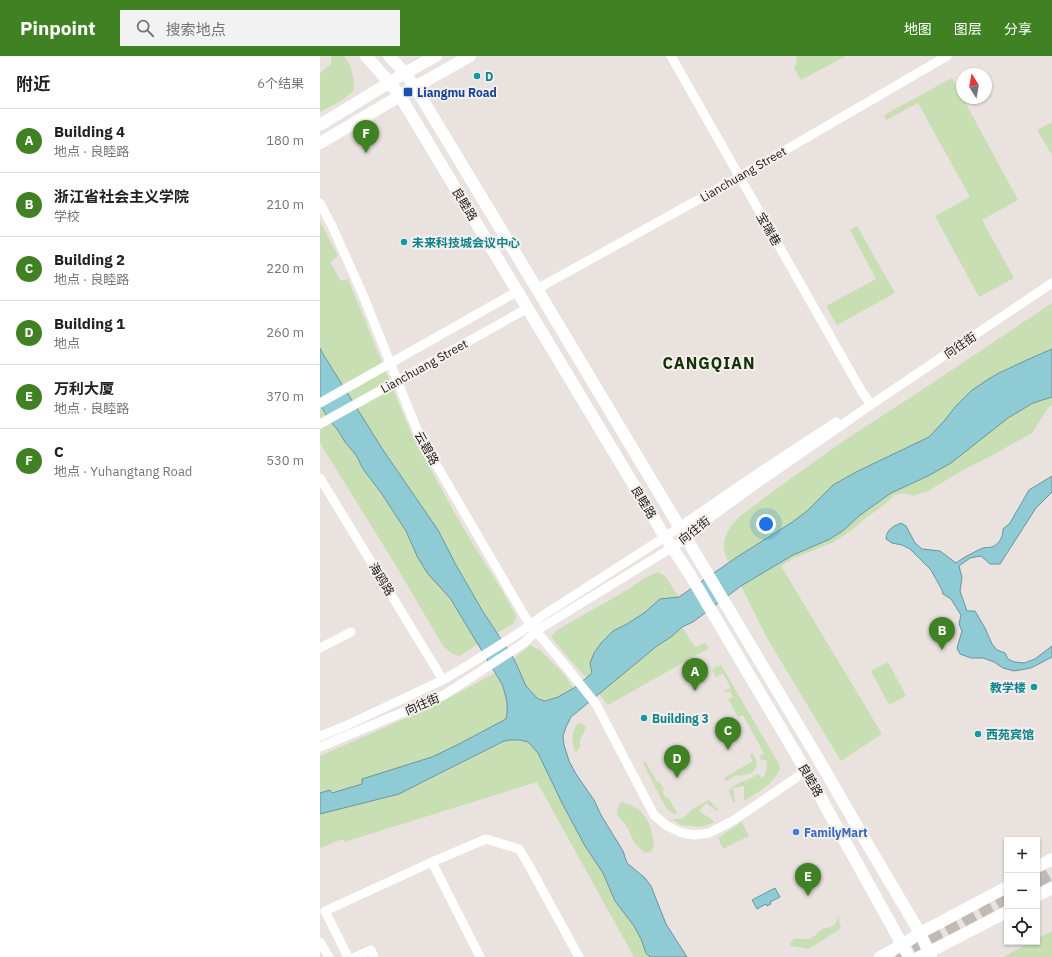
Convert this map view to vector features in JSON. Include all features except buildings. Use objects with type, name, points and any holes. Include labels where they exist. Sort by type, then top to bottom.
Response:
[{"type":"main road","name":"良睦路","points":[[366,56],[400,96],[668,542],[689,573],[806,770],[909,957]]},
{"type":"main road","name":"良睦路","points":[[389,56],[405,73],[415,87],[733,616],[920,933],[926,955]]},
{"type":"main road","points":[[320,125],[405,73],[436,56]]},
{"type":"main road","points":[[320,143],[470,56]]},
{"type":"main road","points":[[1040,865],[1052,859]]},
{"type":"main road","points":[[1040,894],[1052,888]]},
{"type":"main road","points":[[880,957],[920,933],[1004,889]]},
{"type":"main road","points":[[926,955],[1004,914]]},
{"type":"street","name":"宝瑞巷","points":[[671,56],[862,392],[868,400]]},
{"type":"street","name":"Lianchuang Street","points":[[537,289],[739,177],[947,56]]},
{"type":"street","name":"云碧路","points":[[320,204],[332,226],[363,295],[419,435],[533,628],[596,704],[654,815],[667,826],[682,833],[694,835],[709,833],[720,828],[806,770]]},
{"type":"street","name":"向往街","points":[[320,736],[345,726],[443,680],[519,633],[533,628],[668,542],[680,528],[751,478],[1052,278]]},
{"type":"street","name":"向往街","points":[[668,542],[686,539],[708,519],[872,404],[1052,283]]},
{"type":"street","name":"Lianchuang Street","points":[[320,403],[518,291]]},
{"type":"street","name":"Lianchuang Street","points":[[320,424],[528,308]]},
{"type":"street","name":"海鸥路","points":[[320,478],[443,680]]},
{"type":"street","name":"向往街","points":[[320,747],[444,695],[524,643],[533,628]]},
{"type":"street","points":[[320,648],[351,632]]},
{"type":"street","points":[[348,957],[325,911],[486,839],[518,849],[527,862],[579,957]]},
{"type":"street","points":[[432,862],[480,957]]},
{"type":"street","points":[[320,942],[329,957]]},
{"type":"street","points":[[355,957],[371,950],[374,957]]},
{"type":"green space","points":[[331,56],[344,56],[351,68],[354,90],[341,101],[320,112],[320,73],[331,64]]},
{"type":"green space","points":[[796,56],[846,56],[801,80],[794,68],[797,61]]},
{"type":"green space","points":[[952,78],[956,85],[956,104],[966,104],[1018,200],[982,220],[1014,278],[979,297],[935,216],[970,197],[918,103],[886,120],[884,115]]},
{"type":"green space","points":[[1052,122],[1052,155],[1037,130]]},
{"type":"green space","points":[[320,221],[338,256],[330,262],[341,281],[348,279],[411,433],[454,512],[516,616],[516,619],[512,624],[497,633],[456,565],[438,530],[383,450],[320,348]]},
{"type":"green space","points":[[857,226],[895,293],[837,325],[826,306],[876,279],[850,230]]},
{"type":"green space","points":[[1052,303],[1052,349],[987,380],[971,391],[929,437],[856,472],[833,485],[807,511],[791,523],[729,563],[724,550],[724,543],[731,526],[740,516],[845,440]]},
{"type":"green space","points":[[1052,397],[1052,405],[1048,408],[1032,433],[926,492],[913,496],[905,493],[894,495],[884,505],[834,542],[794,558],[781,566],[882,734],[841,761],[767,638],[741,586],[793,555],[830,539],[844,530],[859,516],[891,493],[928,476],[951,463],[1008,418],[1033,403]]},
{"type":"green space","points":[[320,405],[345,442],[356,455],[363,469],[382,494],[406,531],[418,558],[428,574],[450,598],[478,644],[459,656],[453,654],[443,646],[395,564],[320,443]]},
{"type":"green space","points":[[658,572],[665,576],[679,597],[660,599],[644,613],[613,631],[592,673],[587,678],[551,637],[557,630],[629,589],[644,578]]},
{"type":"green space","points":[[682,627],[695,647],[705,643],[709,648],[608,705],[599,694],[633,665]]},
{"type":"green space","points":[[530,645],[540,650],[563,673],[574,688],[558,697],[545,701],[538,699],[526,686],[514,659]]},
{"type":"green space","points":[[888,662],[906,696],[889,705],[871,671]]},
{"type":"green space","points":[[721,665],[779,764],[780,769],[769,784],[744,801],[744,786],[733,788],[735,802],[733,802],[729,790],[758,774],[762,778],[766,773],[767,760],[761,760],[760,756],[764,753],[743,715],[738,717],[728,699],[733,697],[730,691],[725,693],[724,691],[731,688],[723,673],[716,677],[712,671],[714,668]]},
{"type":"green space","points":[[495,673],[506,695],[508,707],[506,719],[432,757],[362,779],[362,784],[331,793],[329,790],[320,793],[320,756],[387,727],[474,685]]},
{"type":"green space","points":[[578,723],[583,724],[586,728],[580,740],[580,747],[576,752],[574,750],[573,736],[574,729]]},
{"type":"green space","points":[[509,740],[528,742],[538,753],[585,846],[603,873],[615,901],[634,926],[646,953],[650,957],[634,957],[537,782],[344,842],[344,840],[340,840],[320,848],[320,814],[399,794]]},
{"type":"green space","points":[[752,753],[757,762],[756,768],[753,772],[739,776],[737,775],[726,781],[724,778],[753,761],[750,755]]},
{"type":"green space","points":[[645,761],[658,783],[660,782],[664,790],[662,791],[666,798],[668,797],[677,813],[676,814],[670,812],[666,808],[644,765]]},
{"type":"green space","points":[[709,800],[718,810],[717,811],[706,803],[699,811],[715,822],[701,827],[681,825],[673,820],[683,818],[694,808]]},
{"type":"green space","points":[[621,802],[640,810],[649,823],[654,843],[652,851],[645,853],[635,844],[626,825],[618,816],[617,809]]},
{"type":"green space","points":[[742,822],[749,836],[723,849],[718,838]]},
{"type":"green space","points":[[838,916],[841,928],[809,949],[791,946],[790,943],[794,939],[810,939],[823,929],[835,924]]},
{"type":"green space","points":[[1052,931],[1052,957],[1003,957],[1025,945],[1040,945],[1040,937]]},
{"type":"water","points":[[320,348],[383,450],[438,530],[482,610],[514,659],[526,686],[538,699],[545,701],[558,697],[574,688],[592,673],[590,663],[594,653],[613,631],[644,613],[660,599],[679,597],[737,557],[791,523],[807,511],[833,485],[856,472],[929,437],[971,391],[987,380],[1052,349],[1052,397],[1033,403],[1008,418],[951,463],[928,476],[891,493],[859,516],[844,530],[830,539],[793,555],[741,586],[693,622],[682,627],[671,637],[657,646],[571,717],[563,736],[569,761],[594,800],[601,815],[623,851],[627,863],[645,878],[651,886],[666,924],[687,957],[650,957],[646,953],[634,926],[615,901],[603,873],[585,846],[538,753],[528,742],[509,740],[502,742],[399,794],[320,814],[320,793],[330,790],[332,793],[362,784],[362,779],[432,757],[506,719],[507,705],[502,684],[450,598],[428,574],[418,558],[406,531],[382,494],[363,469],[356,455],[345,442],[320,405]]},
{"type":"water","points":[[1052,476],[1052,492],[1036,508],[1000,564],[990,564],[981,556],[970,558],[959,566],[962,578],[960,591],[967,611],[975,611],[992,644],[997,650],[1005,653],[1008,659],[1014,662],[1024,663],[1035,659],[1052,646],[1052,657],[1031,668],[1014,671],[1003,668],[994,662],[983,658],[971,658],[960,654],[957,648],[962,631],[959,624],[961,615],[951,599],[943,594],[931,570],[910,549],[902,545],[892,543],[886,539],[889,531],[901,523],[906,526],[915,543],[922,549],[940,551],[956,563],[984,548],[992,547],[997,544],[1002,537],[1003,529],[1010,523],[1029,490]]},
{"type":"water","points":[[775,888],[780,897],[770,902],[771,904],[767,906],[766,904],[757,909],[752,900]]},
{"type":"tunnel","points":[[1040,879],[1052,873]]},
{"type":"tunnel","points":[[896,957],[1004,899]]},
{"type":"place","name":"D","points":[[477,76]]},
{"type":"place","name":"Liangmu Road","points":[[408,92]]},
{"type":"place","name":"C","points":[[366,153]]},
{"type":"place","name":"未来科技城会议中心","points":[[404,242]]},
{"type":"place","name":"浙江省社会主义学院","points":[[942,650]]},
{"type":"place","name":"教学楼","points":[[1034,687]]},
{"type":"place","name":"Building 4","points":[[695,691]]},
{"type":"place","name":"Building 3","points":[[644,718]]},
{"type":"place","name":"西苑宾馆","points":[[978,734]]},
{"type":"place","name":"Building 2","points":[[728,750]]},
{"type":"place","name":"Building 1","points":[[677,778]]},
{"type":"place","name":"FamilyMart","points":[[796,832]]},
{"type":"place","name":"万利大厦","points":[[808,896]]},
{"type":"district","name":"CANGQIAN","points":[[709,363]]}]
